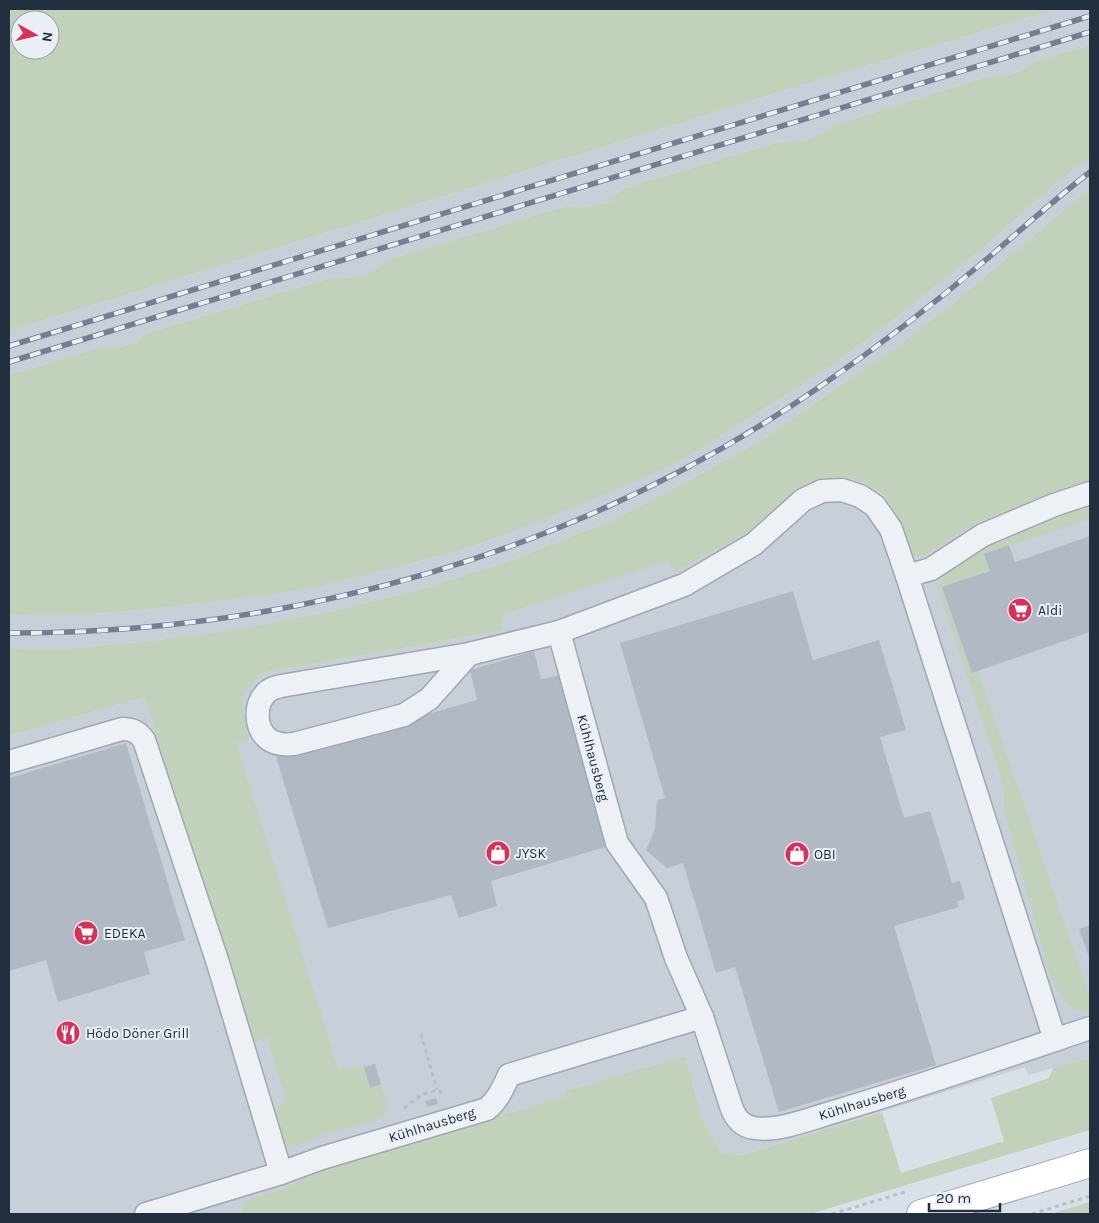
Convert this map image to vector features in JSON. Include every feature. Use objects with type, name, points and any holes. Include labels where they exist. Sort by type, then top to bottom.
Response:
[{"type":"main road","points":[[921,1214],[1090,1163]]},
{"type":"street","points":[[469,654],[428,699],[404,715],[294,744],[280,745],[267,738],[258,721],[258,705],[267,691],[281,686],[469,654],[559,632],[684,585],[754,544],[803,500],[822,491],[842,490],[860,496],[875,506],[891,529],[908,576],[1055,1040]]},
{"type":"street","points":[[908,576],[931,569],[984,535],[1054,505],[1090,493]]},
{"type":"street","name":"Kühlhausberg","points":[[559,632],[617,843],[656,898],[676,958],[702,1017],[735,1116],[742,1124],[760,1129],[785,1126],[886,1096],[1090,1028]]},
{"type":"street","points":[[9,762],[122,728],[131,729],[139,733],[144,740],[217,960],[280,1173]]},
{"type":"street","name":"Kühlhausberg","points":[[146,1214],[280,1173],[322,1158],[487,1109],[493,1104],[509,1076],[702,1017]]},
{"type":"path","points":[[421,1034],[438,1090]]},
{"type":"path","points":[[1032,1214],[1090,1196]]},
{"type":"shaded area","points":[[1057,9],[1090,9],[1090,45],[1036,61],[1020,71],[1006,76],[989,76],[834,125],[823,135],[797,143],[775,143],[624,188],[608,202],[587,207],[565,206],[390,259],[372,273],[353,279],[330,278],[147,333],[136,342],[120,347],[102,347],[9,375],[9,331],[809,83]]},
{"type":"shaded area","points":[[1090,157],[1090,188],[951,305],[896,347],[763,439],[686,482],[610,521],[509,561],[419,590],[328,612],[227,631],[149,641],[64,649],[9,648],[9,615],[93,614],[238,599],[413,563],[456,552],[504,535],[676,464],[810,380],[882,329],[983,248],[1052,187]]},
{"type":"shaded area","points":[[842,477],[864,482],[885,497],[903,526],[913,554],[925,555],[979,522],[1051,495],[1090,483],[1090,1058],[1028,1075],[1025,1067],[742,1155],[721,1152],[703,1121],[685,1056],[564,1091],[565,1096],[323,1168],[286,1187],[244,1201],[241,1214],[9,1214],[9,736],[145,697],[261,673],[502,631],[503,615],[667,560],[675,571],[746,534],[795,491],[819,479]]},
{"type":"green space","points":[[9,9],[1057,9],[809,83],[9,331]]},
{"type":"green space","points":[[1090,45],[1090,157],[1052,187],[983,248],[882,329],[810,380],[676,464],[504,535],[456,552],[321,586],[238,599],[152,609],[93,614],[9,615],[9,375],[102,347],[120,347],[136,342],[147,333],[330,278],[362,276],[375,270],[390,259],[565,206],[587,207],[608,202],[624,188],[775,143],[813,138],[834,125],[989,76],[1006,76],[1020,71],[1036,61]]},
{"type":"green space","points":[[1090,188],[1090,483],[1051,495],[979,522],[919,557],[913,554],[903,526],[885,496],[864,482],[842,477],[819,479],[795,491],[746,534],[675,572],[667,561],[503,615],[502,631],[261,673],[241,697],[249,740],[236,743],[338,1068],[364,1067],[370,1087],[381,1084],[387,1104],[383,1119],[320,1135],[315,1140],[283,1148],[272,1108],[287,1103],[267,1038],[253,1042],[145,697],[9,736],[9,648],[64,649],[149,641],[227,631],[328,612],[419,590],[509,561],[610,521],[686,482],[763,439],[896,347],[951,305]]},
{"type":"green space","points":[[1090,505],[1090,519],[984,554],[990,571],[943,587],[972,672],[978,671],[1090,997],[1090,1013],[1076,1009],[1066,1002],[1051,979],[1004,810],[1004,792],[1000,774],[938,590],[940,582],[946,573],[999,537],[1017,529]]},
{"type":"green space","points":[[685,1056],[703,1121],[721,1152],[742,1155],[882,1112],[901,1173],[1004,1141],[991,1098],[1049,1078],[1053,1068],[1090,1058],[1090,1130],[810,1214],[241,1214],[244,1201],[286,1187],[323,1168],[565,1096],[564,1091]]},
{"type":"green space","points":[[1090,1202],[1090,1214],[1050,1214]]},
{"type":"building","name":"Aldi","points":[[1090,536],[1090,632],[972,673],[942,587],[990,571],[984,554],[1009,545],[1015,562]]},
{"type":"building","name":"OBI","points":[[793,591],[813,660],[879,640],[906,730],[880,737],[904,818],[930,811],[952,883],[960,881],[965,899],[957,901],[959,907],[894,926],[936,1065],[779,1112],[735,967],[716,973],[683,863],[667,868],[646,850],[655,829],[657,800],[665,798],[620,643]]},
{"type":"building","points":[[534,651],[541,679],[561,675],[609,846],[491,881],[497,906],[459,918],[451,895],[328,928],[276,757],[477,700],[470,670]]},
{"type":"building","points":[[126,743],[185,940],[144,952],[150,974],[58,1002],[46,960],[9,971],[9,778]]},
{"type":"building","points":[[1090,925],[1090,960],[1079,929]]},
{"type":"building","points":[[375,1064],[381,1084],[370,1088],[364,1067]]},
{"type":"building","points":[[436,1098],[438,1104],[427,1107],[425,1101]]},
{"type":"railway","points":[[9,346],[1090,16]]},
{"type":"railway","points":[[9,362],[1090,32]]},
{"type":"railway","points":[[9,633],[116,629],[222,618],[327,599],[430,573],[531,538],[630,496],[724,447],[815,390],[882,343],[925,310],[1090,172]]},
{"type":"place","name":"Aldi","points":[[1020,610]]},
{"type":"place","name":"JYSK","points":[[498,853]]},
{"type":"place","name":"OBI","points":[[797,854]]},
{"type":"place","name":"EDEKA","points":[[86,933]]},
{"type":"place","name":"Hödo Döner Grill","points":[[68,1033]]}]
